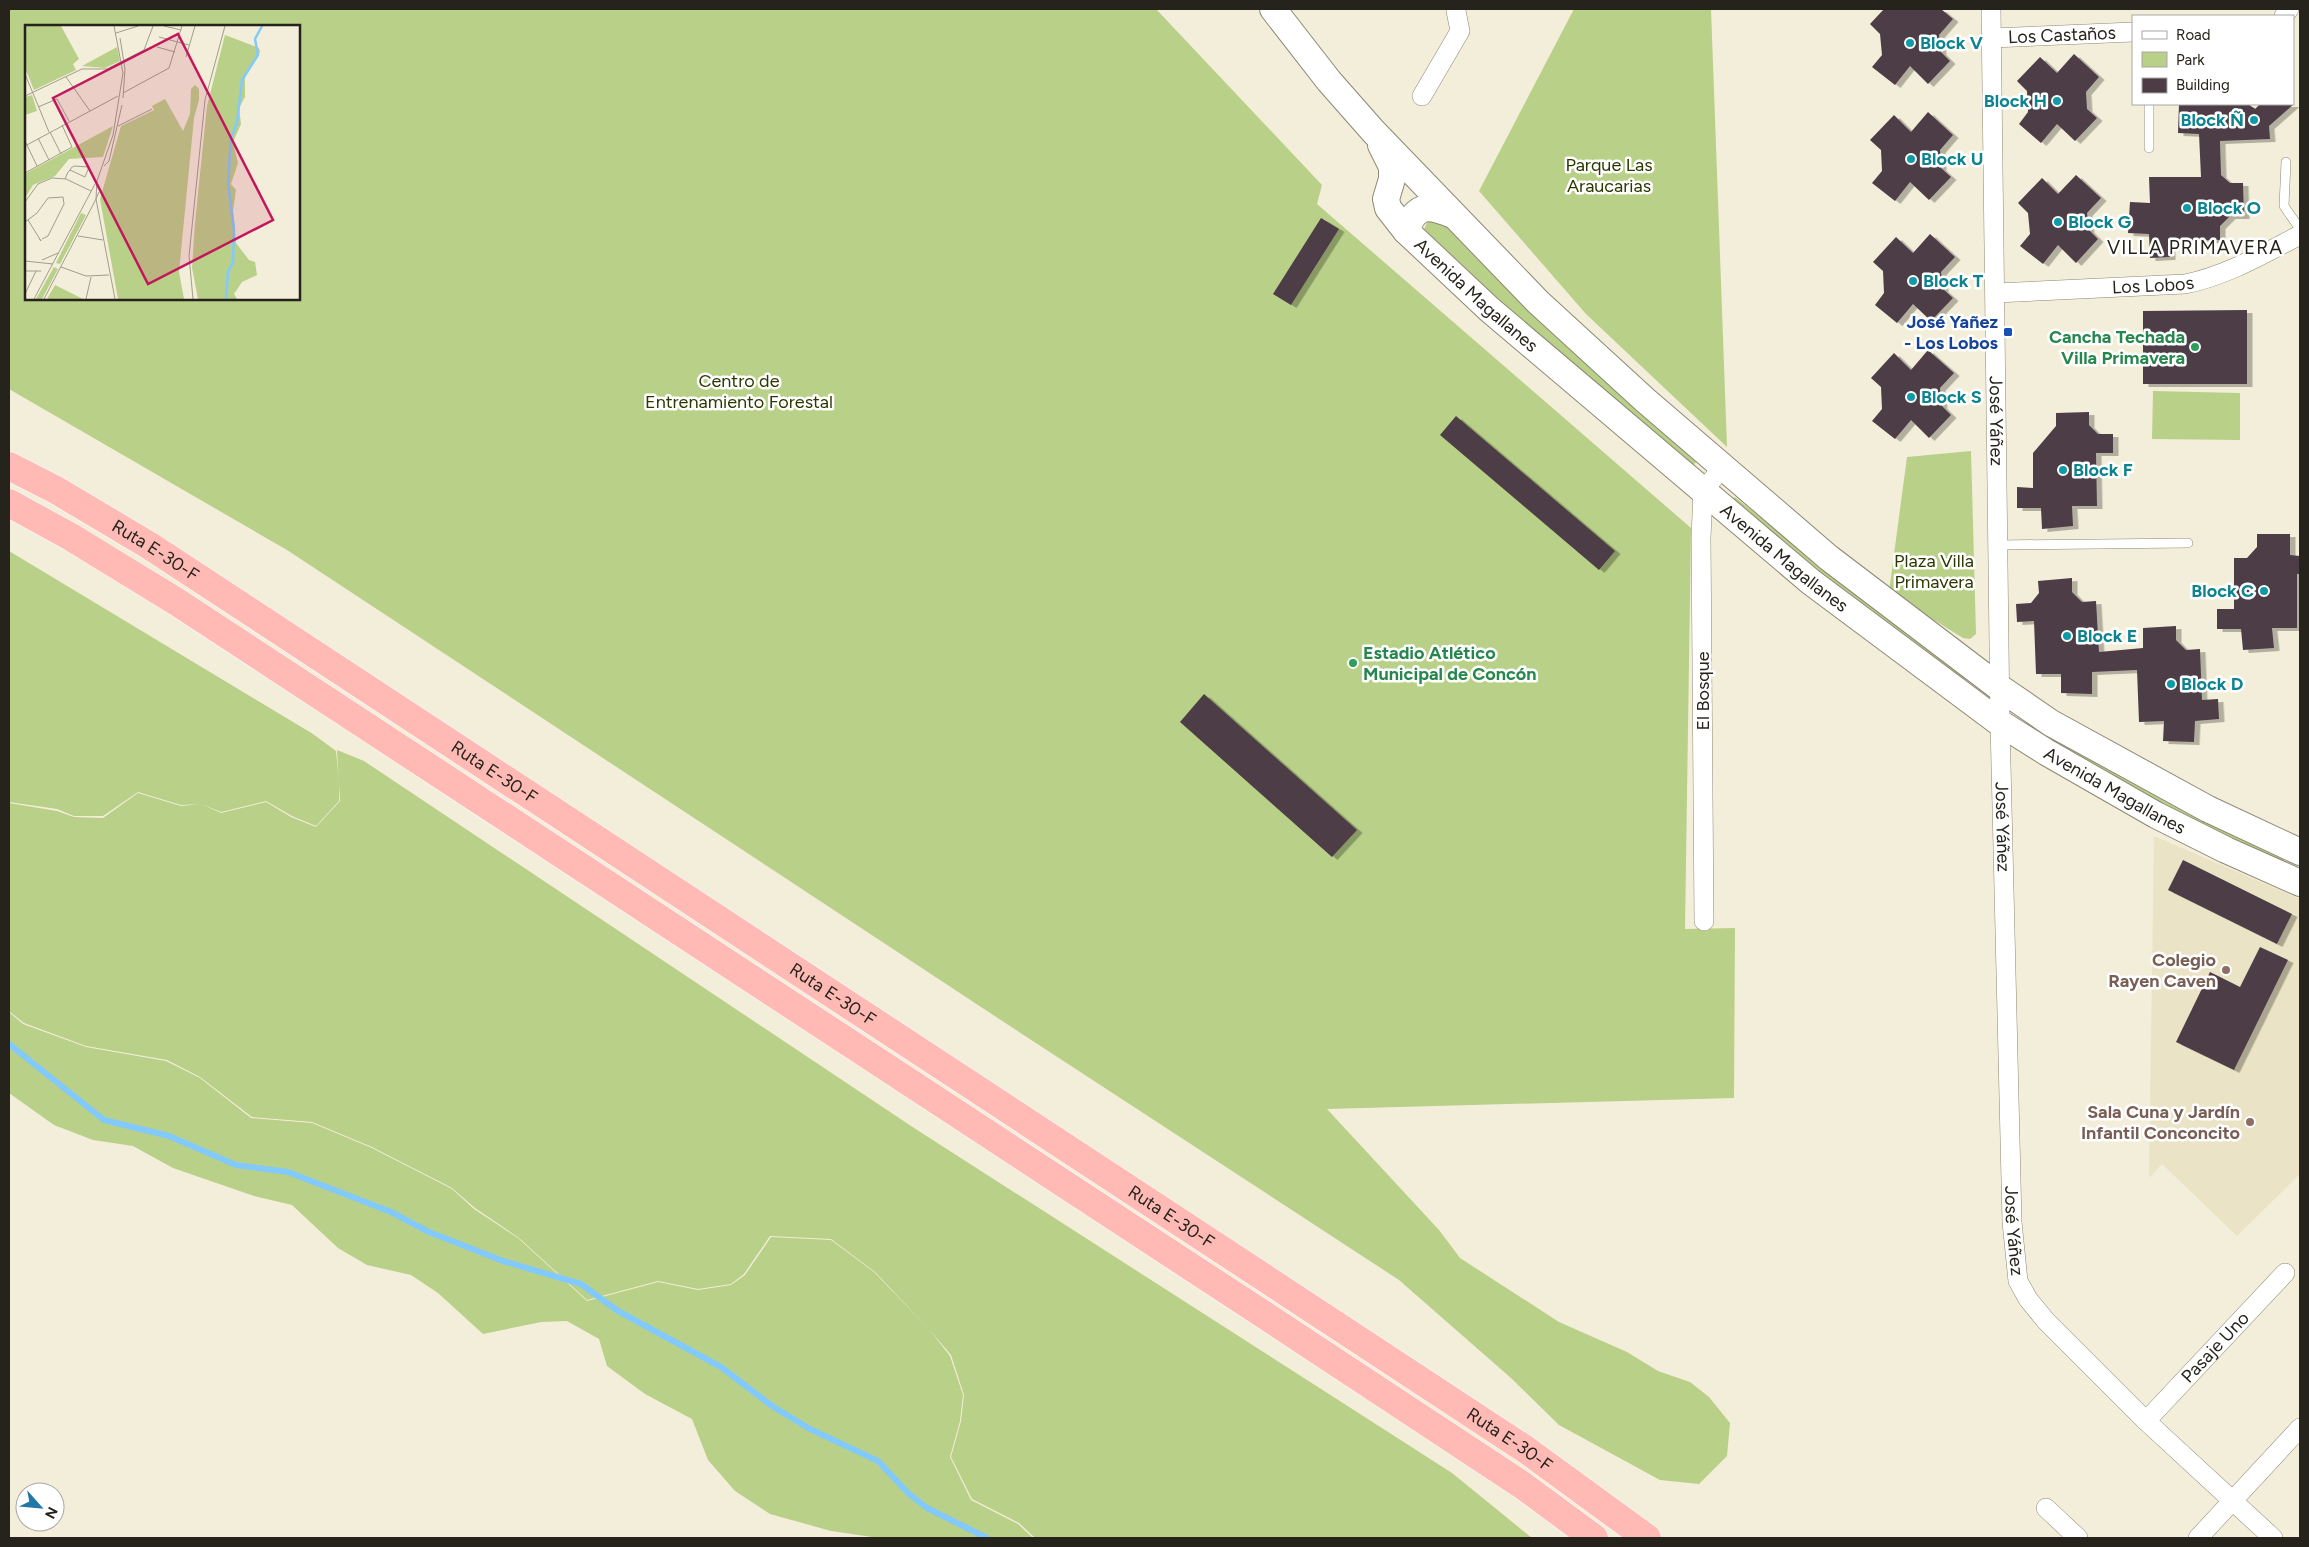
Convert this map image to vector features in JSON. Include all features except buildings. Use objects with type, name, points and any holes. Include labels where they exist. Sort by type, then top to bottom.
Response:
[{"type":"highway","name":"Ruta E-30-F","points":[[9,466],[56,490],[150,546],[655,875],[1518,1444],[1646,1538]]},
{"type":"highway","name":"Ruta E-30-F","points":[[9,503],[71,537],[186,608],[1339,1364],[1522,1485],[1594,1538]]},
{"type":"main road","name":"Avenida Magallanes","points":[[1273,9],[1329,81],[1372,131],[1538,302],[1722,468],[1829,558],[2000,688],[2051,723],[2107,756],[2208,809],[2300,852]]},
{"type":"main road","name":"Avenida Magallanes","points":[[1372,131],[1392,167],[1392,179],[1386,199],[1388,208],[1406,231],[1489,309],[1811,582],[2000,723],[2093,780],[2156,815],[2226,850],[2300,883]]},
{"type":"main road","points":[[1406,231],[1419,209],[1430,207],[1453,215]]},
{"type":"street","name":"José Yáñez","points":[[1991,9],[2000,723],[2014,1261],[2018,1281],[2028,1299],[2046,1321],[2146,1421],[2273,1538]]},
{"type":"street","points":[[1422,96],[1460,31],[1455,10]]},
{"type":"street","name":"Los Castaños","points":[[1992,38],[2132,32]]},
{"type":"street","name":"Los Lobos","points":[[1995,293],[2185,284],[2223,273],[2300,235]]},
{"type":"street","points":[[1703,492],[1722,468]]},
{"type":"street","name":"El Bosque","points":[[1703,492],[1704,921]]},
{"type":"street","name":"Pasaje Uno","points":[[2146,1421],[2285,1273]]},
{"type":"street","points":[[2198,1538],[2300,1428]]},
{"type":"street","points":[[2046,1508],[2078,1538]]},
{"type":"lane","points":[[2149,105],[2149,148]]},
{"type":"lane","points":[[2286,162],[2284,206],[2300,229]]},
{"type":"lane","points":[[1998,546],[2188,543]]},
{"type":"shaded area","name":"Colegio Rayen Caven","points":[[2154,836],[2300,899],[2300,1174],[2237,1236],[2162,1164],[2149,1178]]},
{"type":"green space","name":"Centro de Entrenamiento Forestal","points":[[9,9],[1156,9],[1322,185],[1317,204],[1691,528],[1685,929],[1735,928],[1734,1098],[1327,1109],[1439,1230],[1460,1258],[1559,1322],[1627,1352],[1658,1371],[1690,1382],[1709,1397],[1730,1423],[1727,1456],[1699,1484],[1660,1480],[1559,1425],[1511,1378],[1399,1280],[287,550],[9,389]]},
{"type":"green space","name":"Parque Las Araucarias","points":[[1574,9],[1711,9],[1727,447],[1586,314],[1479,191]]},
{"type":"green space","points":[[1428,220],[1444,220],[1698,459],[1691,469],[1499,306],[1423,232]]},
{"type":"green space","points":[[2153,391],[2240,393],[2240,440],[2152,439]]},
{"type":"green space","name":"Plaza Villa Primavera","points":[[1971,451],[1976,634],[1970,639],[1963,638],[1889,592],[1907,457]]},
{"type":"green space","points":[[1735,497],[1874,606],[1967,672],[1965,683],[1730,503]]},
{"type":"green space","points":[[9,551],[313,734],[336,751],[339,777],[337,750],[364,761],[911,1126],[1452,1473],[1532,1538],[1035,1538],[1019,1523],[972,1499],[951,1457],[961,1421],[964,1395],[951,1355],[875,1272],[831,1239],[770,1236],[744,1274],[731,1284],[698,1289],[658,1281],[587,1300],[519,1238],[475,1208],[452,1188],[372,1147],[312,1122],[252,1117],[200,1077],[167,1060],[86,1046],[24,1023],[9,1011],[9,803],[57,811],[74,817],[103,818],[138,793],[181,806],[200,804],[181,805],[138,792],[103,816],[74,816],[57,809],[9,802]],"holes":[[[339,784],[340,801],[316,827],[291,817],[266,802],[221,813],[201,804],[221,812],[266,801],[292,816],[316,826],[339,801]]]},
{"type":"green space","points":[[2026,720],[2284,857],[2285,866],[2221,837],[2024,730]]},
{"type":"green space","points":[[9,1012],[23,1024],[86,1047],[166,1061],[200,1078],[251,1118],[312,1123],[372,1148],[452,1189],[474,1209],[518,1238],[587,1301],[658,1282],[698,1290],[731,1285],[745,1275],[771,1237],[831,1240],[874,1272],[929,1329],[950,1356],[963,1395],[960,1421],[950,1457],[971,1500],[1018,1524],[1033,1538],[879,1538],[831,1531],[770,1514],[735,1491],[708,1460],[692,1419],[645,1394],[607,1366],[599,1339],[567,1321],[541,1322],[483,1334],[438,1293],[411,1275],[367,1265],[338,1248],[292,1205],[254,1196],[173,1168],[133,1146],[93,1140],[54,1125],[9,1093]]},
{"type":"waterway","points":[[9,1044],[104,1120],[169,1136],[236,1165],[288,1172],[391,1212],[429,1232],[503,1261],[581,1284],[618,1311],[721,1367],[772,1406],[810,1429],[878,1461],[909,1494],[927,1508],[987,1538]]},
{"type":"place","name":"Block V","points":[[1910,43]]},
{"type":"place","name":"Block H","points":[[2057,101]]},
{"type":"place","name":"Block Ñ","points":[[2254,120]]},
{"type":"place","name":"Block U","points":[[1911,159]]},
{"type":"place","name":"Block O","points":[[2187,208]]},
{"type":"place","name":"Block G","points":[[2058,222]]},
{"type":"place","name":"Block T","points":[[1913,281]]},
{"type":"place","name":"José Yañez - Los Lobos","points":[[2008,332]]},
{"type":"place","name":"Cancha Techada Villa Primavera","points":[[2195,347]]},
{"type":"place","name":"Block S","points":[[1911,397]]},
{"type":"place","name":"Block F","points":[[2063,470]]},
{"type":"place","name":"Block C","points":[[2264,591]]},
{"type":"place","name":"Block E","points":[[2067,636]]},
{"type":"place","name":"Estadio Atlético Municipal de Concón","points":[[1353,663]]},
{"type":"place","name":"Block D","points":[[2171,684]]},
{"type":"place","name":"Colegio Rayen Caven","points":[[2226,970]]},
{"type":"place","name":"Sala Cuna y Jardín Infantil Conconcito","points":[[2250,1122]]},
{"type":"district","name":"VILLA PRIMAVERA","points":[[2195,247]]}]
